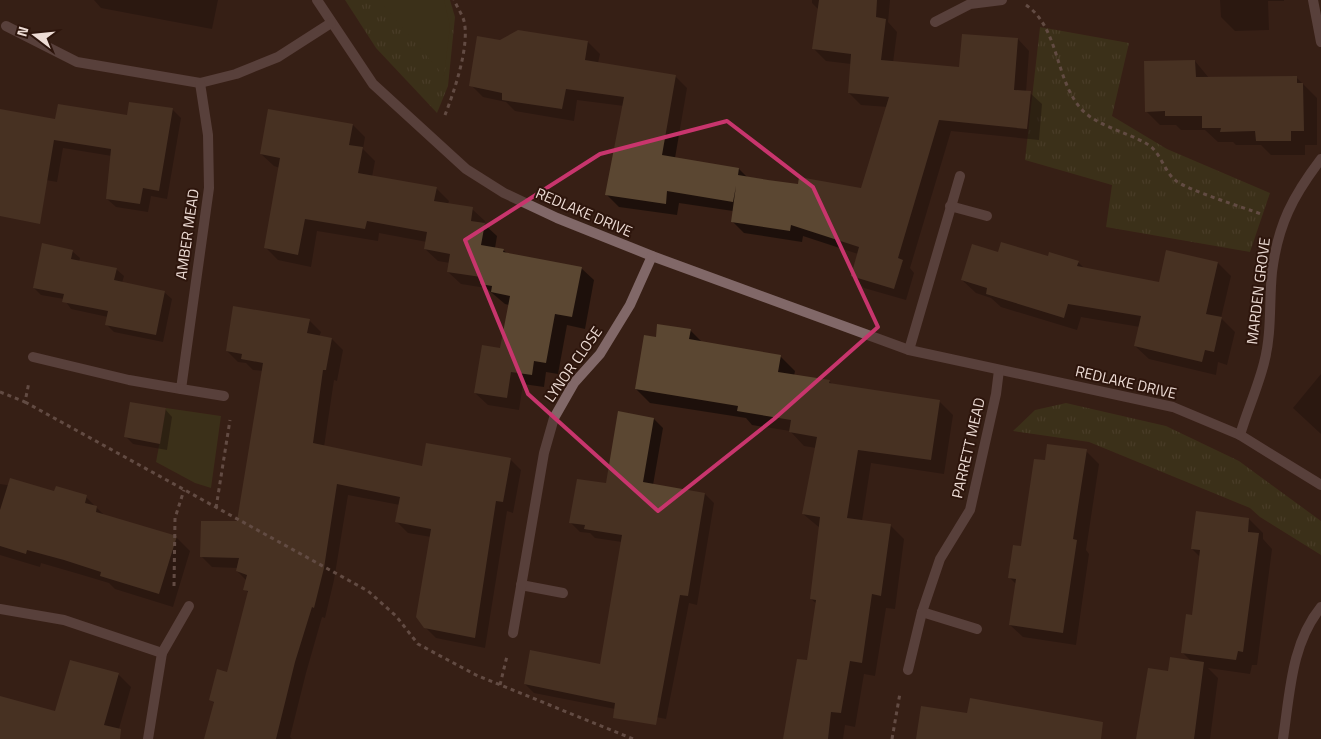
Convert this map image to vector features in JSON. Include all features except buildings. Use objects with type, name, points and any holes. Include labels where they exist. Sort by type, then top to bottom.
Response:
[{"type":"street","name":"REDLAKE DRIVE","points":[[317,0],[373,84],[466,169],[504,193],[557,218],[652,256],[909,350],[1173,407],[1240,434],[1321,485]]},
{"type":"street","points":[[935,22],[970,2],[1002,0]]},
{"type":"street","points":[[1313,0],[1321,42]]},
{"type":"street","points":[[6,26],[77,62],[200,83],[236,74],[278,57],[331,23]]},
{"type":"street","name":"AMBER MEAD","points":[[181,389],[210,188],[208,135],[200,83]]},
{"type":"street","name":"MARDEN GROVE","points":[[1240,434],[1264,362],[1270,318],[1272,272],[1282,222],[1294,196],[1321,159]]},
{"type":"street","points":[[909,350],[960,176]]},
{"type":"street","points":[[950,206],[987,216]]},
{"type":"street","name":"LYNOR CLOSE","points":[[513,634],[544,453],[554,418],[574,382],[600,354],[630,305],[652,256]]},
{"type":"street","points":[[34,357],[129,380],[224,396]]},
{"type":"street","name":"PARRETT MEAD","points":[[908,670],[922,612],[940,559],[970,510],[996,394],[999,370]]},
{"type":"street","points":[[521,585],[563,593]]},
{"type":"street","points":[[148,739],[162,653],[189,606]]},
{"type":"street","points":[[1283,739],[1295,656],[1308,623],[1321,607]]},
{"type":"street","points":[[0,609],[64,620],[162,653]]},
{"type":"street","points":[[922,612],[977,629]]},
{"type":"path","points":[[428,135],[445,116],[455,90],[462,56],[464,22],[454,0]]},
{"type":"path","points":[[1024,4],[1035,12],[1046,27],[1063,81],[1078,107],[1096,121],[1150,146],[1176,181],[1282,222]]},
{"type":"path","points":[[25,402],[34,357]]},
{"type":"path","points":[[0,392],[25,402],[368,591],[396,616],[418,644],[476,675],[633,739]]},
{"type":"path","points":[[216,508],[231,410],[224,396]]},
{"type":"path","points":[[184,490],[175,518],[174,588],[189,606]]},
{"type":"path","points":[[892,739],[902,682],[908,670]]},
{"type":"highlighted area","points":[[727,121],[813,187],[878,327],[774,419],[658,511],[528,394],[465,240],[600,154]]},
{"type":"green space","points":[[345,0],[450,0],[455,17],[448,86],[437,113],[376,48]]},
{"type":"green space","points":[[379,0],[444,0],[450,26],[444,76]]},
{"type":"green space","points":[[1040,27],[1129,43],[1112,116],[1167,149],[1270,193],[1250,252],[1106,227],[1112,185],[1025,160]]},
{"type":"green space","points":[[1066,403],[1166,426],[1239,461],[1321,521],[1321,555],[1260,517],[1250,508],[1089,442],[1013,431],[1035,410]]},
{"type":"green space","points":[[166,408],[221,416],[211,488],[195,483],[156,462]]}]
